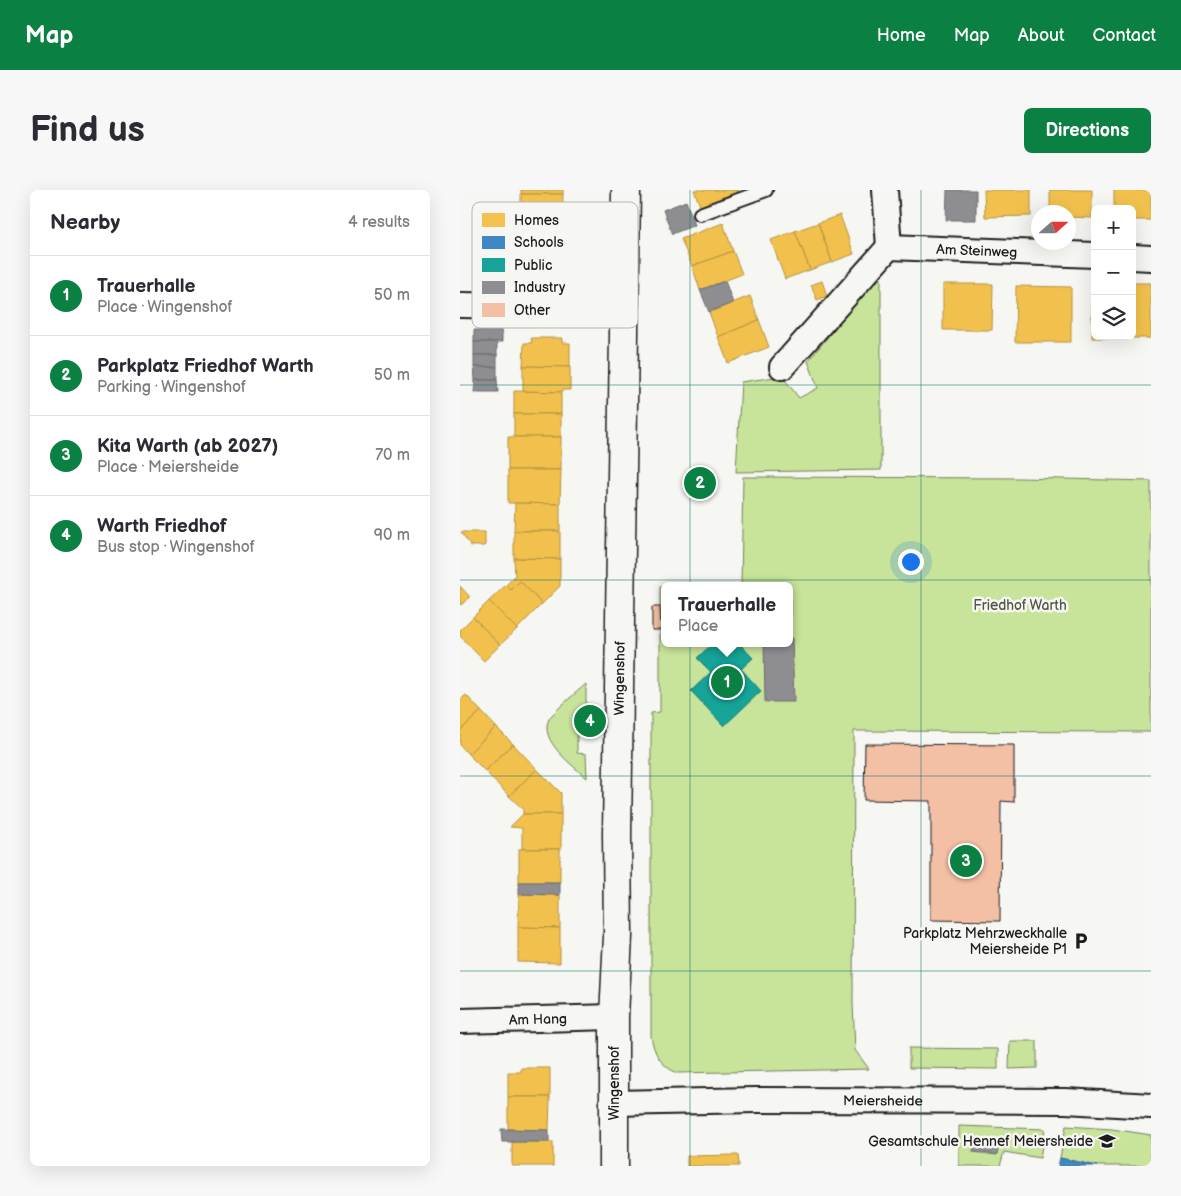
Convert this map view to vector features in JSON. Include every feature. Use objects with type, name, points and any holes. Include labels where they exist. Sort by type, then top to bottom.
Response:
[{"type":"main road","name":"Wingenshof","points":[[614,1166],[614,1017],[618,936],[616,834],[624,328]]},
{"type":"street","points":[[782,367],[889,247],[885,190]]},
{"type":"street","name":"Am Steinweg","points":[[889,247],[1091,255]]},
{"type":"street","points":[[1136,257],[1151,258]]},
{"type":"street","name":"Am Hang","points":[[460,1021],[614,1017]]},
{"type":"street","name":"Meiersheide","points":[[614,1103],[755,1100],[1066,1101],[1151,1106]]},
{"type":"lane","points":[[700,214],[766,190]]},
{"type":"green space","points":[[881,278],[881,470],[736,472],[741,382],[782,376],[799,398],[818,388],[808,361],[864,293]]},
{"type":"green space","name":"Friedhof Warth","points":[[743,477],[1019,478],[1151,481],[1151,732],[854,731],[853,1003],[855,1050],[869,1069],[677,1073],[659,1059],[652,1042],[651,713],[660,712],[660,587],[661,647],[793,647],[793,582],[741,582]]},
{"type":"green space","points":[[586,684],[586,710],[577,710],[577,753],[586,754],[587,778],[552,744],[547,727],[551,716]]},
{"type":"green space","points":[[1010,1041],[1037,1041],[1037,1068],[1009,1069]]},
{"type":"green space","points":[[909,1048],[998,1049],[998,1069],[909,1068]]},
{"type":"green space","points":[[959,1126],[1045,1129],[1040,1158],[1004,1152],[1000,1166],[959,1166]]},
{"type":"green space","points":[[1066,1126],[1112,1129],[1151,1135],[1151,1166],[1097,1166],[1060,1158]]},
{"type":"building: Homes","points":[[521,190],[563,190],[563,194],[521,194]]},
{"type":"building: Homes","points":[[694,190],[739,190],[739,191],[700,206]]},
{"type":"building: Homes","points":[[984,190],[1031,190],[1031,216],[985,217]]},
{"type":"building: Homes","points":[[1050,190],[1092,190],[1091,218],[1076,217],[1076,205],[1050,205]]},
{"type":"building: Homes","points":[[1114,190],[1151,190],[1151,220],[1136,220],[1136,205],[1114,205]]},
{"type":"building: Homes","points":[[521,194],[563,194],[563,202],[521,202]]},
{"type":"building: Homes","points":[[840,215],[854,254],[832,262],[818,223]]},
{"type":"building: Homes","points":[[723,223],[733,251],[692,266],[681,239]]},
{"type":"building: Homes","points":[[818,223],[832,262],[810,270],[795,231]]},
{"type":"building: Homes","points":[[795,231],[810,270],[785,279],[771,240]]},
{"type":"building: Homes","points":[[733,251],[742,274],[700,290],[692,266]]},
{"type":"building: Homes","points":[[822,281],[827,296],[817,300],[811,285]]},
{"type":"building: Homes","points":[[1136,283],[1151,283],[1151,338],[1136,338]]},
{"type":"building: Homes","points":[[943,284],[993,284],[992,330],[943,330]]},
{"type":"building: Homes","points":[[1016,286],[1071,287],[1071,342],[1015,342]]},
{"type":"building: Homes","points":[[750,296],[759,320],[718,337],[709,312]]},
{"type":"building: Homes","points":[[759,320],[769,347],[728,363],[718,337]]},
{"type":"building: Homes","points":[[531,338],[562,338],[562,343],[570,343],[570,367],[523,366],[524,343],[532,343]]},
{"type":"building: Homes","points":[[523,366],[570,367],[570,390],[562,390],[561,392],[523,391]]},
{"type":"building: Homes","points":[[514,391],[561,392],[561,414],[514,414]]},
{"type":"building: Homes","points":[[514,414],[561,414],[561,437],[514,437]]},
{"type":"building: Homes","points":[[508,437],[561,437],[561,470],[508,470]]},
{"type":"building: Homes","points":[[508,470],[561,470],[560,504],[508,503]]},
{"type":"building: Homes","points":[[515,503],[560,504],[560,531],[514,531]]},
{"type":"building: Homes","points":[[514,531],[560,531],[560,559],[514,558]]},
{"type":"building: Homes","points":[[461,532],[485,532],[485,546],[471,546]]},
{"type":"building: Homes","points":[[514,558],[560,559],[560,586],[542,604],[520,581],[511,590],[506,585],[515,576]]},
{"type":"building: Homes","points":[[520,581],[542,604],[517,629],[489,601],[506,585],[511,590]]},
{"type":"building: Homes","points":[[460,586],[470,597],[461,605],[460,604]]},
{"type":"building: Homes","points":[[489,601],[517,629],[500,645],[473,617]]},
{"type":"building: Homes","points":[[473,617],[500,645],[484,661],[460,636],[460,630]]},
{"type":"building: Homes","points":[[466,695],[481,711],[460,731],[460,700]]},
{"type":"building: Homes","points":[[577,710],[588,710],[588,731],[577,731]]},
{"type":"building: Homes","points":[[481,711],[496,727],[468,754],[460,745],[460,731]]},
{"type":"building: Homes","points":[[496,727],[513,744],[485,771],[468,754]]},
{"type":"building: Homes","points":[[513,744],[537,769],[509,796],[485,771]]},
{"type":"building: Homes","points":[[537,769],[561,793],[561,814],[523,814],[523,809],[509,796]]},
{"type":"building: Homes","points":[[523,814],[561,814],[561,849],[522,849],[522,828],[510,827]]},
{"type":"building: Homes","points":[[519,849],[560,849],[560,882],[519,882]]},
{"type":"building: Homes","points":[[519,894],[560,895],[560,928],[518,927]]},
{"type":"building: Homes","points":[[518,927],[560,928],[560,963],[518,962]]},
{"type":"building: Homes","points":[[521,1068],[550,1068],[550,1097],[508,1097],[508,1072],[521,1072]]},
{"type":"building: Homes","points":[[508,1097],[550,1097],[549,1130],[508,1129]]},
{"type":"building: Homes","points":[[512,1142],[553,1142],[553,1166],[512,1166]]},
{"type":"building: Homes","points":[[738,1155],[739,1166],[687,1166],[687,1156]]},
{"type":"building: Schools","points":[[1060,1158],[1097,1166],[1058,1166]]},
{"type":"building: Public","points":[[709,647],[743,647],[753,658],[741,669],[761,691],[724,726],[691,691],[711,672],[697,658]]},
{"type":"building: Industry","points":[[947,190],[976,190],[976,220],[946,220]]},
{"type":"building: Industry","points":[[686,201],[695,225],[672,234],[663,210]]},
{"type":"building: Industry","points":[[725,281],[733,303],[709,312],[700,290]]},
{"type":"building: Industry","points":[[474,330],[502,330],[502,342],[474,342]]},
{"type":"building: Industry","points":[[474,342],[497,342],[497,355],[474,355]]},
{"type":"building: Industry","points":[[474,355],[497,355],[497,367],[474,367]]},
{"type":"building: Industry","points":[[474,367],[497,367],[497,380],[475,380]]},
{"type":"building: Industry","points":[[475,380],[497,380],[498,392],[474,392]]},
{"type":"building: Industry","points":[[764,647],[792,647],[794,702],[765,702]]},
{"type":"building: Industry","points":[[519,882],[560,882],[560,895],[519,894]]},
{"type":"building: Industry","points":[[501,1129],[549,1130],[549,1142],[502,1142]]},
{"type":"building: Industry","points":[[974,1139],[999,1143],[997,1155],[973,1152]]},
{"type":"building: Other","points":[[652,607],[660,607],[661,630],[652,630]]},
{"type":"building: Other","points":[[865,744],[1014,745],[1014,802],[1001,801],[1000,921],[931,920],[931,801],[864,800]]},
{"type":"place","name":"Parkplatz Friedhof Warth","points":[[700,483]]},
{"type":"place","name":"Trauerhalle","points":[[727,682]]},
{"type":"place","name":"Warth Friedhof","points":[[590,721]]},
{"type":"place","name":"Kita Warth (ab 2027)","points":[[966,861]]},
{"type":"place","name":"Parkplatz Mehrzweckhalle Meiersheide P1","points":[[1081,941]]},
{"type":"place","name":"Gesamtschule Hennef Meiersheide","points":[[1107,1141]]}]
